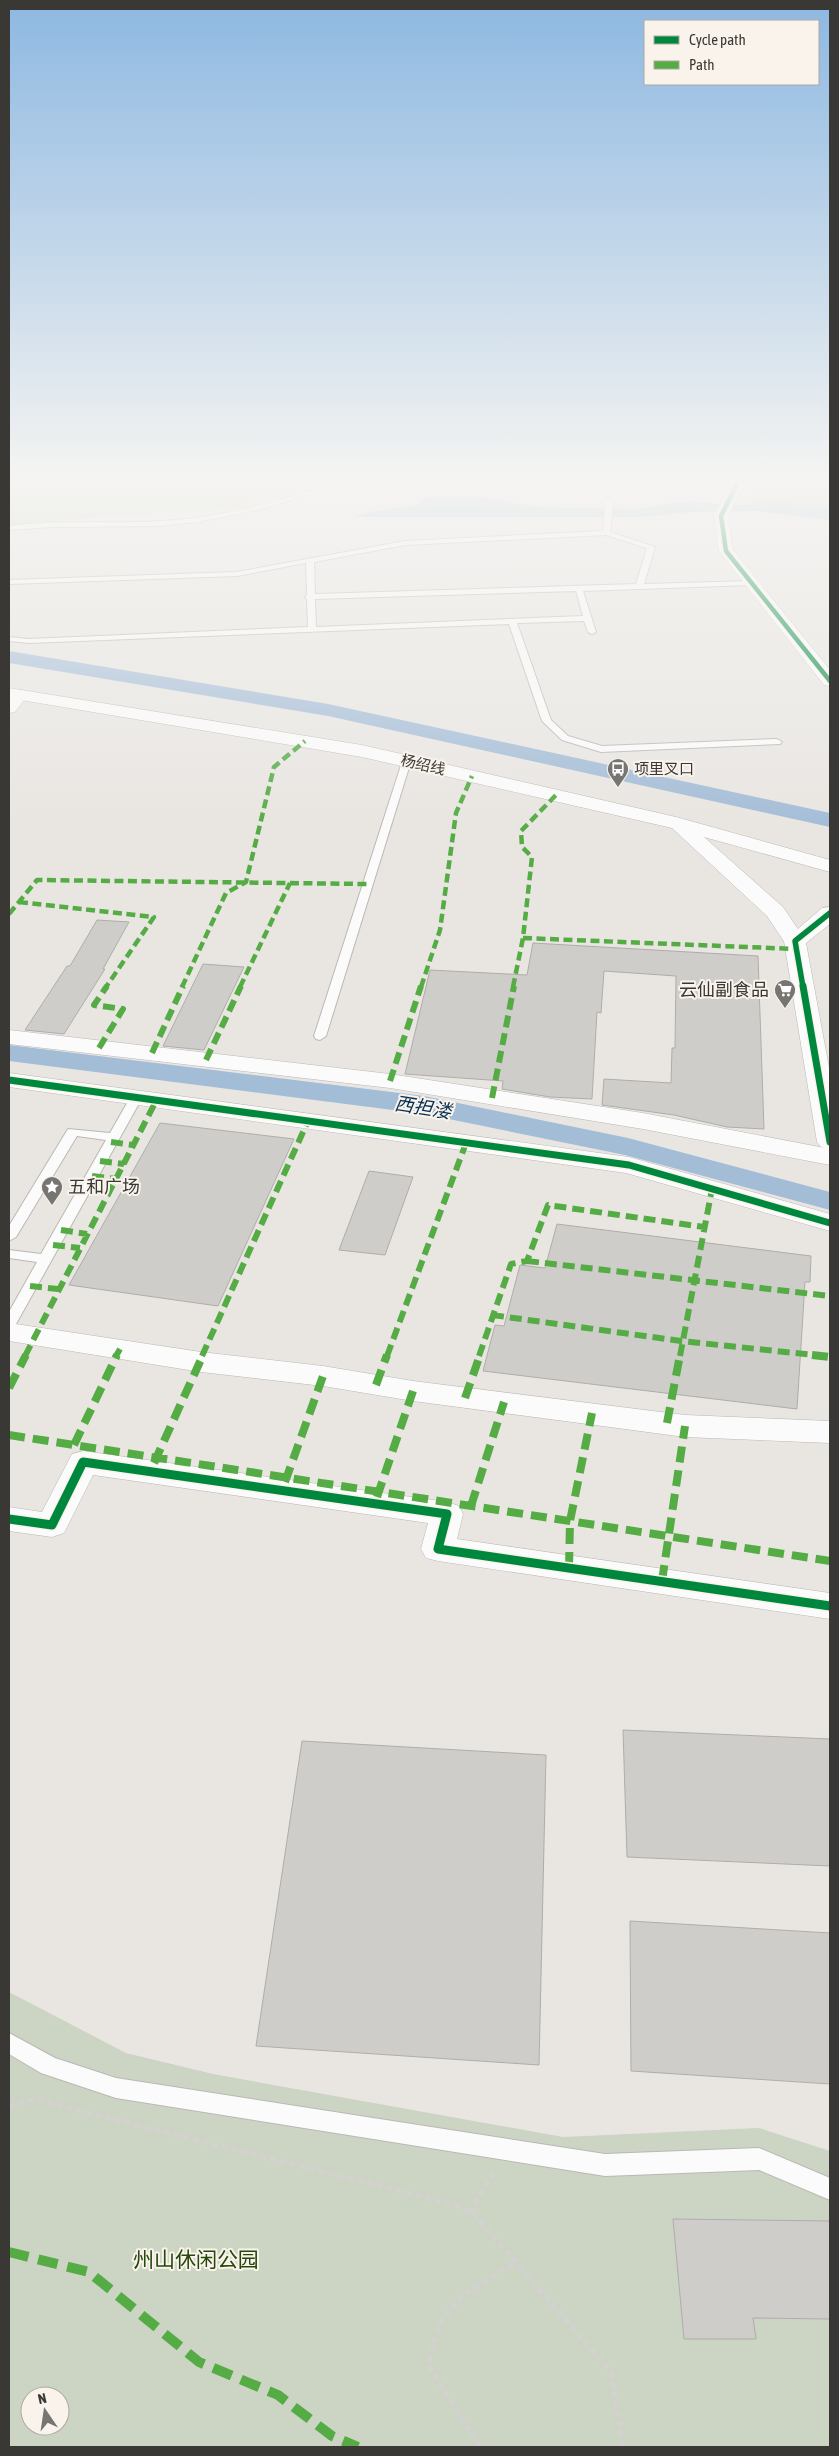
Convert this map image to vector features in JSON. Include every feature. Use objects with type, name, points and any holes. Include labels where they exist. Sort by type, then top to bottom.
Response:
[{"type":"street","points":[[764,599],[830,681]]},
{"type":"street","name":"杨绍线","points":[[12,698],[362,751],[676,823],[830,866]]},
{"type":"street","points":[[676,823],[775,912],[795,941],[830,1142]]},
{"type":"street","points":[[795,941],[830,914]]},
{"type":"street","points":[[9,1037],[390,1081],[643,1121],[830,1157]]},
{"type":"street","points":[[9,1080],[629,1165],[830,1223]]},
{"type":"street","points":[[9,1332],[200,1362],[324,1376],[413,1391],[685,1426],[830,1432]]},
{"type":"street","points":[[9,1519],[52,1525],[83,1462],[447,1514],[438,1549],[830,1606]]},
{"type":"lane","points":[[310,599],[312,630]]},
{"type":"lane","points":[[582,599],[592,632]]},
{"type":"lane","points":[[9,639],[29,641],[588,618]]},
{"type":"lane","points":[[512,622],[547,721],[565,738],[601,749],[777,742]]},
{"type":"lane","points":[[320,1036],[406,761]]},
{"type":"lane","points":[[9,1324],[136,1098]]},
{"type":"lane","points":[[9,1237],[73,1132],[114,1137]]},
{"type":"lane","points":[[9,1254],[45,1259]]},
{"type":"lane","points":[[9,2043],[49,2066],[116,2088],[605,2164],[760,2159],[830,2189]]},
{"type":"path","points":[[9,2107],[33,2099],[444,2202],[473,2213],[611,2372],[623,2447]]},
{"type":"path","points":[[473,2213],[476,2201],[509,2150]]},
{"type":"path","points":[[480,2447],[428,2364],[439,2324],[461,2297],[515,2263]]},
{"type":"green space","name":"州山休闲公园","points":[[9,1992],[126,2053],[213,2074],[563,2137],[759,2128],[830,2151],[830,2447],[9,2447]]},
{"type":"building","points":[[97,920],[129,922],[103,969],[105,969],[64,1034],[25,1030],[67,966],[70,966]]},
{"type":"building","points":[[533,943],[758,956],[764,1129],[727,1127],[674,1115],[602,1105],[604,1079],[671,1083],[672,1048],[675,1048],[676,976],[604,971],[601,1013],[597,1012],[592,1099],[550,1097],[502,1089],[503,1081],[405,1074],[430,970],[527,975]]},
{"type":"building","points":[[203,964],[244,967],[204,1050],[163,1046]]},
{"type":"building","points":[[160,1123],[294,1139],[218,1306],[69,1285]]},
{"type":"building","points":[[369,1171],[413,1177],[385,1255],[339,1250]]},
{"type":"building","points":[[557,1224],[811,1256],[810,1282],[805,1282],[797,1409],[483,1371],[495,1325],[504,1326],[520,1265],[545,1268]]},
{"type":"building","points":[[623,1730],[830,1739],[830,1866],[627,1857]]},
{"type":"building","points":[[302,1741],[546,1755],[539,2065],[256,2046]]},
{"type":"building","points":[[630,1921],[830,1933],[830,2084],[631,2071]]},
{"type":"building","points":[[673,2219],[830,2221],[830,2319],[753,2318],[756,2339],[684,2339]]},
{"type":"waterway","points":[[9,657],[328,710],[830,820]]},
{"type":"waterway","name":"西担溇","points":[[9,1053],[424,1105],[628,1147],[830,1201]]},
{"type":"marked path","points":[[152,1053],[226,893],[246,882],[274,767],[305,741]]},
{"type":"marked path","points":[[390,1081],[440,930],[456,813],[472,776]]},
{"type":"marked path","points":[[492,1098],[523,938],[532,857],[522,847],[521,831],[556,795]]},
{"type":"marked path","points":[[9,914],[37,880],[367,884]]},
{"type":"marked path","points":[[206,1060],[290,883]]},
{"type":"marked path","points":[[19,902],[154,917],[94,1005],[123,1009],[99,1048]]},
{"type":"marked path","points":[[523,938],[796,949]]},
{"type":"marked path","points":[[9,1388],[156,1101]]},
{"type":"marked path","points":[[154,1463],[308,1121]]},
{"type":"marked path","points":[[111,1142],[133,1145]]},
{"type":"marked path","points":[[376,1385],[466,1143]]},
{"type":"marked path","points":[[100,1161],[124,1164]]},
{"type":"marked path","points":[[92,1176],[116,1179]]},
{"type":"marked path","points":[[667,1423],[712,1189]]},
{"type":"marked path","points":[[465,1398],[511,1264],[527,1261],[548,1205],[704,1227]]},
{"type":"marked path","points":[[61,1230],[87,1234]]},
{"type":"marked path","points":[[53,1245],[80,1248]]},
{"type":"marked path","points":[[527,1261],[830,1296]]},
{"type":"marked path","points":[[30,1286],[58,1289]]},
{"type":"marked path","points":[[492,1315],[681,1341],[830,1357]]},
{"type":"marked path","points":[[74,1445],[120,1349]]},
{"type":"marked path","points":[[285,1482],[323,1376]]},
{"type":"marked path","points":[[377,1497],[413,1391]]},
{"type":"marked path","points":[[471,1506],[504,1402]]},
{"type":"marked path","points":[[569,1568],[570,1521],[592,1413]]},
{"type":"marked path","points":[[662,1581],[685,1426]]},
{"type":"marked path","points":[[9,1435],[830,1561]]},
{"type":"marked path","points":[[9,2252],[89,2272],[199,2362],[278,2395],[332,2436],[358,2447]]},
{"type":"cycle path","points":[[764,599],[830,681]]},
{"type":"cycle path","points":[[830,913],[795,941],[830,1142]]},
{"type":"cycle path","points":[[9,1080],[629,1165],[830,1223]]},
{"type":"cycle path","points":[[9,1519],[52,1525],[83,1462],[447,1514],[438,1549],[830,1606]]},
{"type":"place","name":"项里叉口","points":[[618,788]]},
{"type":"place","name":"云仙副食品","points":[[785,1009]]},
{"type":"place","name":"五和广场","points":[[52,1206]]}]
